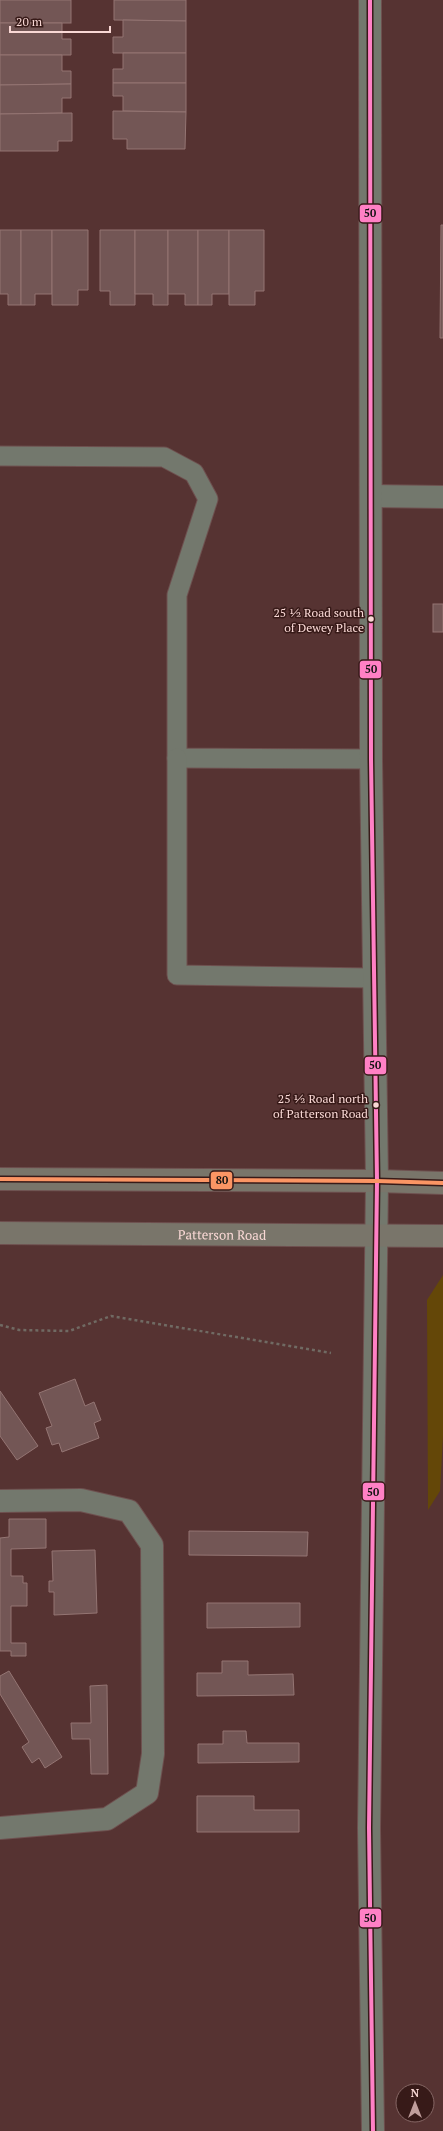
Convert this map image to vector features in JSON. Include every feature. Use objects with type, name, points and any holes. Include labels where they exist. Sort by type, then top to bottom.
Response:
[{"type":"main road","points":[[0,1179],[377,1180],[443,1183]]},
{"type":"main road","name":"Patterson Road","points":[[0,1233],[443,1236]]},
{"type":"street","points":[[370,0],[371,759],[377,1180],[369,1828],[373,2131]]},
{"type":"street","points":[[371,496],[443,498]]},
{"type":"street","points":[[0,1501],[81,1500],[129,1511],[152,1545],[153,1754],[147,1793],[107,1819],[0,1828]]},
{"type":"lane","points":[[0,456],[164,457],[194,473],[208,499],[178,595],[177,975],[373,978]]},
{"type":"lane","points":[[178,758],[371,759]]},
{"type":"path","points":[[0,1325],[19,1330],[69,1331],[111,1316],[331,1353]]},
{"type":"shaded area","points":[[443,1275],[443,1436],[440,1491],[428,1510],[427,1300]]},
{"type":"building","points":[[0,0],[71,0],[71,23],[0,23]]},
{"type":"building","points":[[114,0],[186,0],[186,21],[114,20]]},
{"type":"building","points":[[123,20],[186,21],[186,53],[113,53],[113,37],[123,37]]},
{"type":"building","points":[[0,23],[62,23],[62,39],[71,39],[71,55],[0,55]]},
{"type":"building","points":[[123,53],[186,53],[186,83],[113,83],[113,69],[123,69]]},
{"type":"building","points":[[0,55],[62,55],[62,71],[71,71],[71,84],[0,85]]},
{"type":"building","points":[[113,83],[186,83],[186,112],[123,111],[123,96],[113,96]]},
{"type":"building","points":[[71,84],[71,98],[62,98],[62,113],[0,114],[0,85]]},
{"type":"building","points":[[113,111],[186,112],[185,149],[127,149],[127,139],[113,139]]},
{"type":"building","points":[[72,113],[72,141],[58,141],[58,151],[0,151],[0,114]]},
{"type":"building","points":[[441,225],[443,225],[443,338],[440,338]]},
{"type":"building","points":[[0,230],[21,230],[21,305],[8,305],[8,294],[0,294]]},
{"type":"building","points":[[21,230],[52,230],[52,294],[35,294],[35,305],[21,305]]},
{"type":"building","points":[[52,230],[88,230],[88,290],[78,290],[78,305],[52,305]]},
{"type":"building","points":[[100,230],[135,230],[135,305],[110,305],[110,291],[100,291]]},
{"type":"building","points":[[135,230],[168,230],[168,305],[153,305],[153,294],[135,294]]},
{"type":"building","points":[[168,230],[198,230],[198,305],[185,305],[185,294],[168,294]]},
{"type":"building","points":[[198,230],[229,230],[229,294],[212,294],[212,305],[198,305]]},
{"type":"building","points":[[229,230],[264,230],[264,291],[255,291],[255,305],[229,305]]},
{"type":"building","points":[[433,604],[443,604],[443,632],[433,632]]},
{"type":"building","points":[[75,1379],[85,1406],[94,1402],[101,1420],[94,1423],[99,1438],[62,1452],[59,1443],[52,1445],[46,1428],[52,1426],[39,1393]]},
{"type":"building","points":[[0,1391],[38,1446],[17,1460],[0,1436]]},
{"type":"building","points":[[9,1519],[46,1519],[46,1548],[11,1549],[11,1576],[23,1576],[23,1583],[27,1583],[27,1606],[11,1606],[11,1643],[26,1643],[26,1656],[11,1656],[11,1651],[0,1651],[0,1538],[9,1537]]},
{"type":"building","points":[[189,1531],[308,1532],[307,1556],[189,1555]]},
{"type":"building","points":[[95,1550],[97,1613],[54,1615],[54,1592],[49,1592],[49,1581],[53,1581],[52,1551]]},
{"type":"building","points":[[207,1603],[300,1603],[300,1627],[207,1628]]},
{"type":"building","points":[[222,1661],[248,1661],[248,1675],[293,1674],[294,1695],[197,1696],[197,1673],[222,1673]]},
{"type":"building","points":[[9,1671],[62,1757],[45,1768],[39,1758],[32,1763],[22,1747],[29,1742],[0,1694],[0,1676]]},
{"type":"building","points":[[107,1685],[108,1774],[91,1774],[90,1739],[72,1739],[71,1723],[91,1723],[90,1686]]},
{"type":"building","points":[[223,1731],[246,1731],[247,1743],[299,1743],[299,1762],[198,1763],[198,1744],[223,1744]]},
{"type":"building","points":[[197,1796],[254,1796],[254,1810],[299,1810],[299,1832],[197,1832]]},
{"type":"transit line","name":"50","points":[[370,0],[371,759],[377,1181],[369,1828],[373,2131]]},
{"type":"transit line","name":"80","points":[[0,1179],[377,1181],[443,1183]]},
{"type":"place","name":"25 ½ Road south of Dewey Place","points":[[371,619]]},
{"type":"place","name":"25 ½ Road north of Patterson Road","points":[[376,1105]]}]
